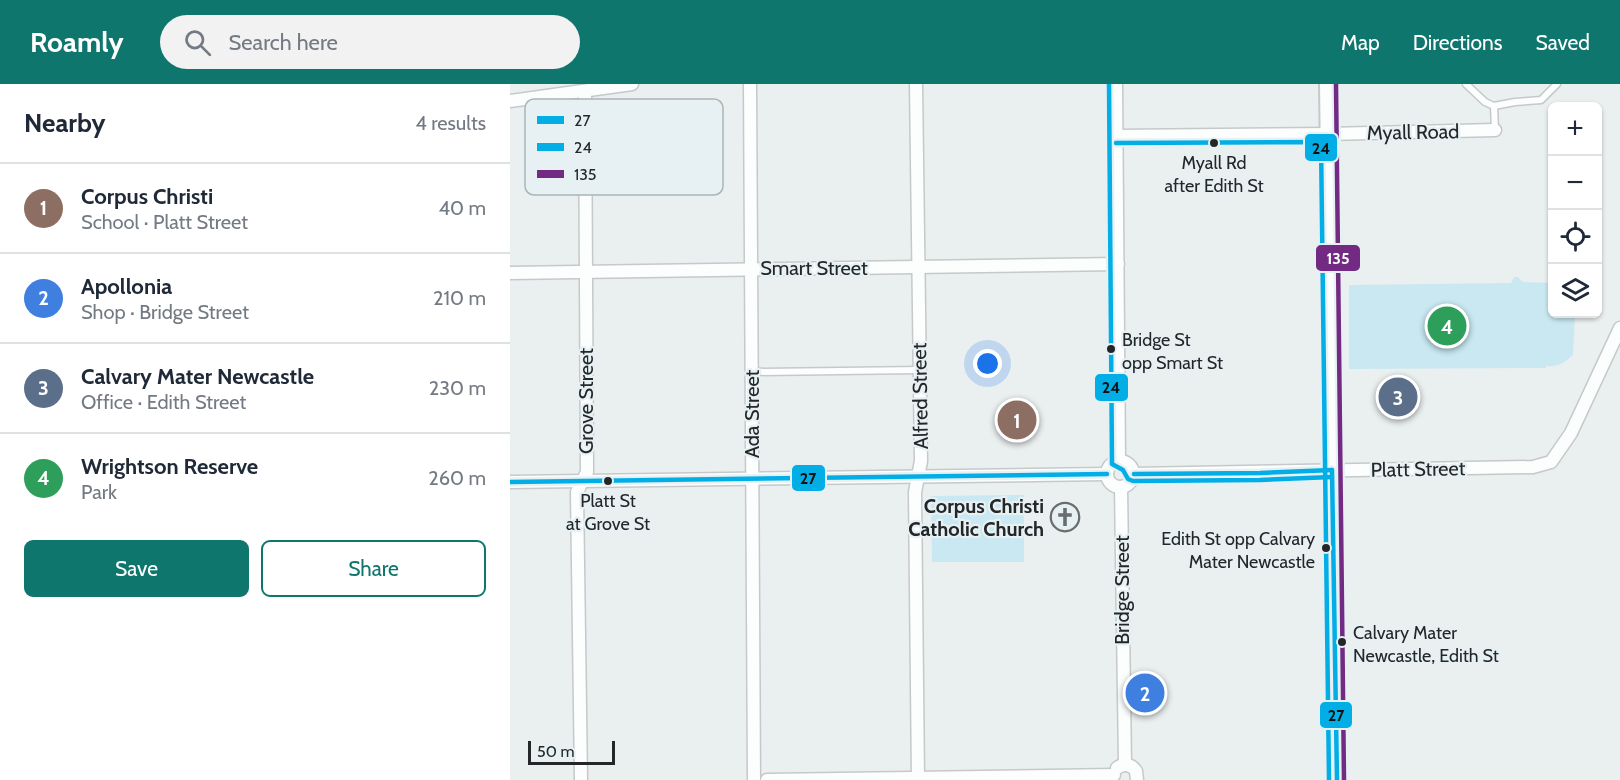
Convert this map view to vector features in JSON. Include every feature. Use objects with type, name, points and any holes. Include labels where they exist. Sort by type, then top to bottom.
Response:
[{"type":"main road","points":[[1328,84],[1337,780]]},
{"type":"street","points":[[510,101],[632,84]]},
{"type":"street","name":"Ada Street","points":[[750,84],[754,780]]},
{"type":"street","name":"Alfred Street","points":[[916,84],[921,461],[915,492],[918,779]]},
{"type":"street","points":[[1116,84],[1119,461]]},
{"type":"street","name":"Grove Street","points":[[585,91],[585,99]]},
{"type":"street","name":"Myall Road","points":[[1116,136],[1494,130]]},
{"type":"street","name":"Grove Street","points":[[581,780],[577,492],[587,472],[586,195]]},
{"type":"street","name":"Smart Street","points":[[510,273],[1118,264]]},
{"type":"street","name":"Platt Street","points":[[1134,474],[1533,467],[1551,462],[1571,434],[1620,328]]},
{"type":"street","points":[[1119,461],[1130,466],[1134,474],[1130,483],[1121,487],[1111,483],[1107,474],[1109,466],[1119,461]]},
{"type":"street","points":[[510,482],[1107,474]]},
{"type":"street","name":"Bridge Street","points":[[1121,487],[1125,764]]},
{"type":"street","points":[[767,780],[1114,778],[1116,769],[1125,764],[1134,768],[1139,779]]},
{"type":"lane","points":[[1466,84],[1485,102],[1494,106],[1541,100],[1557,84]]},
{"type":"lane","points":[[1494,106],[1494,130]]},
{"type":"lane","points":[[752,372],[920,370]]},
{"type":"shaded area","points":[[1514,277],[1518,277],[1523,282],[1548,283],[1548,318],[1575,318],[1573,355],[1564,362],[1546,366],[1546,368],[1349,369],[1349,285],[1511,283]]},
{"type":"shaded area","points":[[1024,495],[1024,562],[932,562],[931,496]]},
{"type":"transit line","name":"24","points":[[1109,84],[1112,464],[1123,470],[1128,479],[1133,481],[1332,477]]},
{"type":"transit line","name":"135","points":[[1336,84],[1344,780]]},
{"type":"transit line","name":"24","points":[[1116,143],[1321,142],[1329,780]]},
{"type":"transit line","name":"27","points":[[1332,470],[1337,780]]},
{"type":"transit line","name":"27","points":[[1134,474],[1332,470]]},
{"type":"transit line","name":"27","points":[[510,482],[1107,474]]},
{"type":"place","name":"Myall Rd after Edith St","points":[[1214,143]]},
{"type":"place","name":"Wrightson Reserve","points":[[1447,326]]},
{"type":"place","name":"Bridge St opp Smart St","points":[[1111,349]]},
{"type":"place","name":"Calvary Mater Newcastle","points":[[1398,397]]},
{"type":"place","name":"Corpus Christi","points":[[1017,420]]},
{"type":"place","name":"Platt St at Grove St","points":[[608,481]]},
{"type":"place","name":"Corpus Christi Catholic Church","points":[[1065,517]]},
{"type":"place","name":"Edith St opp Calvary Mater Newcastle","points":[[1326,548]]},
{"type":"place","name":"Calvary Mater Newcastle, Edith St","points":[[1342,642]]},
{"type":"place","name":"Apollonia","points":[[1145,693]]}]
